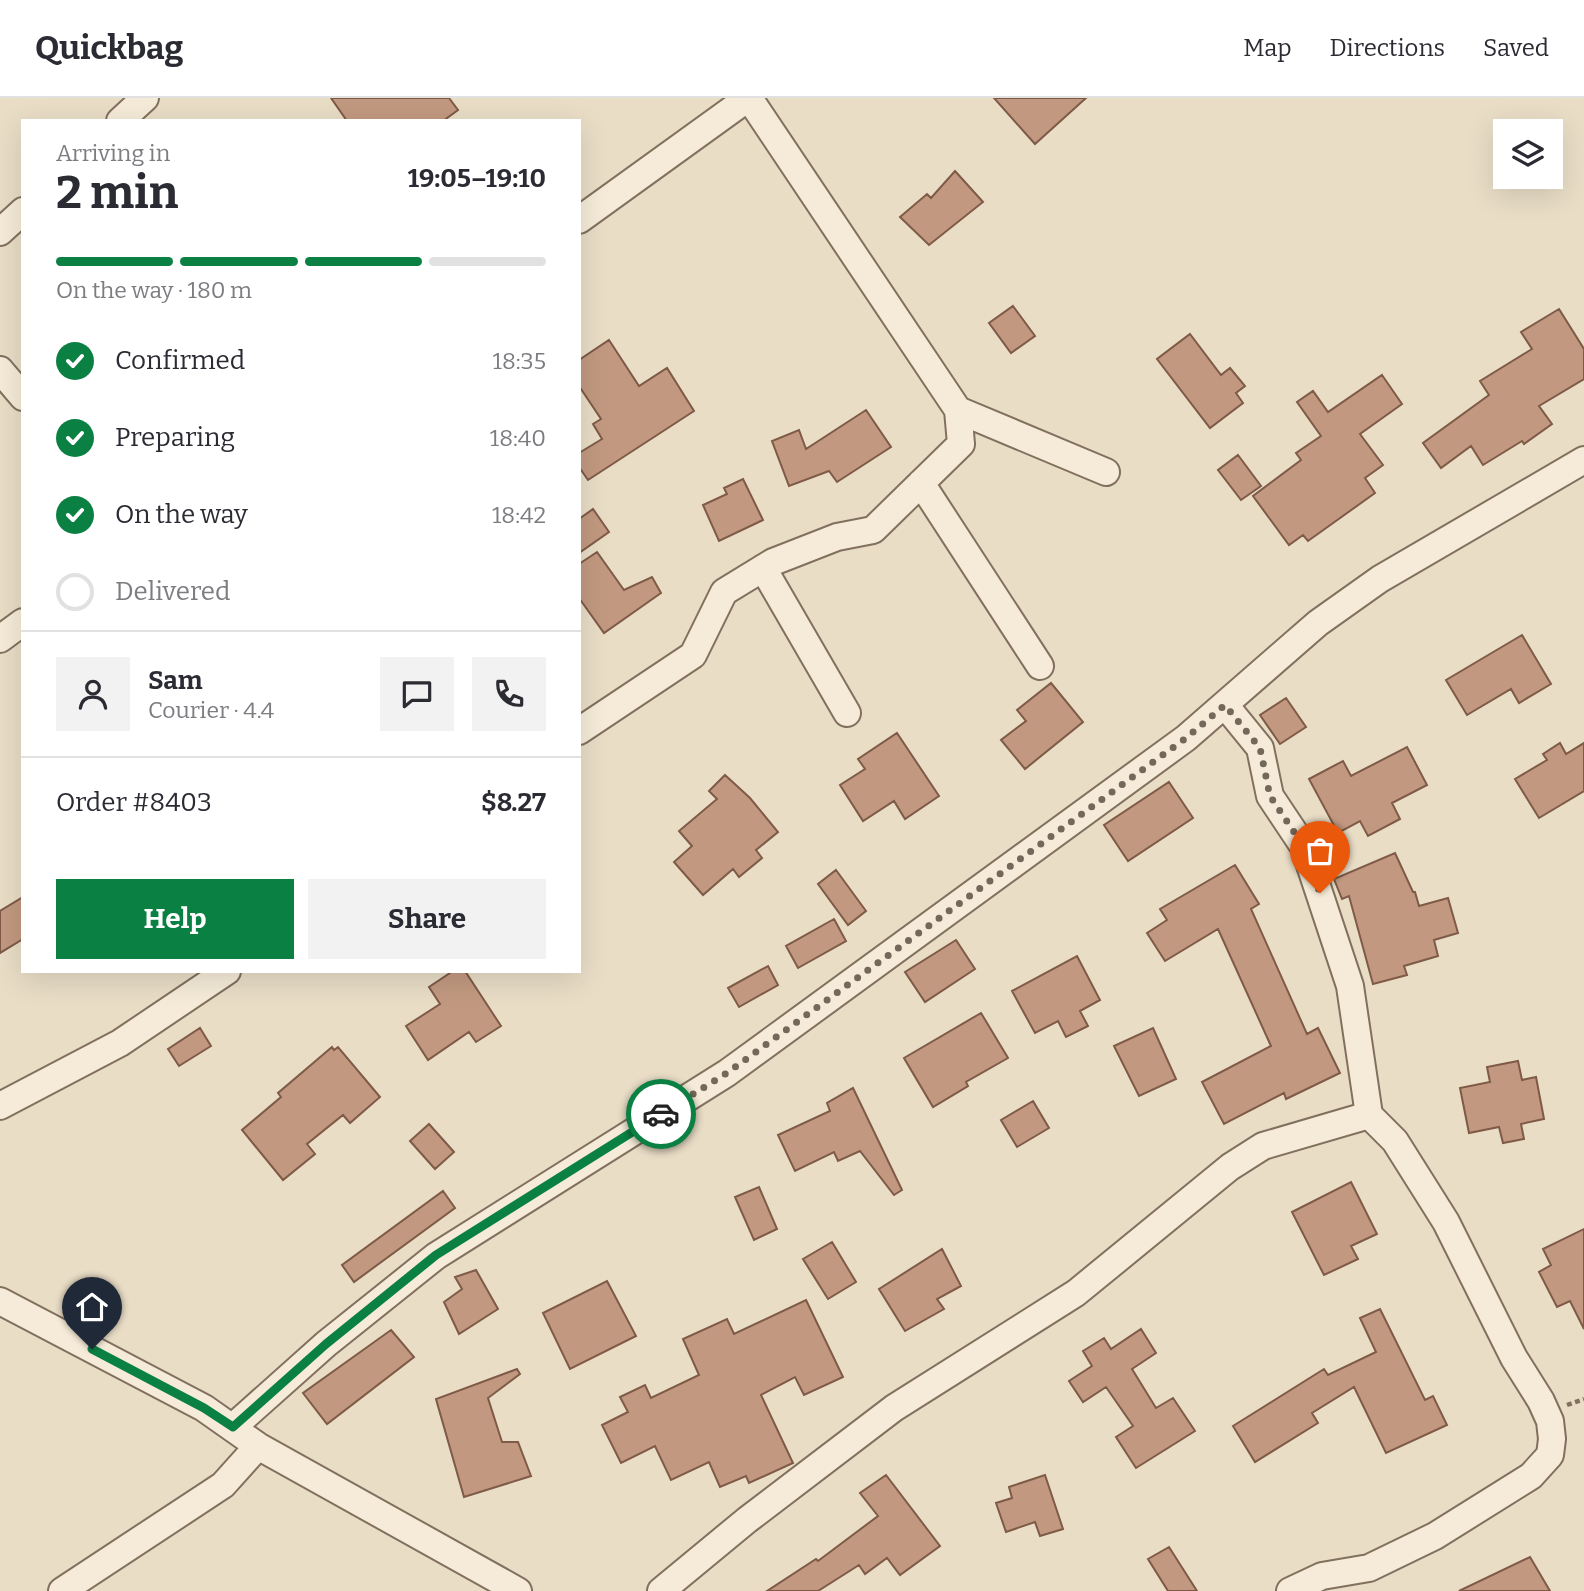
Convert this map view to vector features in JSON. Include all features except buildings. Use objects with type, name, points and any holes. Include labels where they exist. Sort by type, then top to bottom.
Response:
[{"type":"street","points":[[122,119],[145,98]]},
{"type":"street","points":[[581,219],[748,98],[958,410],[961,444],[873,530],[837,537],[763,568],[724,592],[693,655],[581,730]]},
{"type":"street","points":[[0,232],[21,213]]},
{"type":"street","points":[[0,370],[21,395]]},
{"type":"street","points":[[958,410],[1106,472]]},
{"type":"street","points":[[233,1427],[326,1344],[436,1255],[727,1073],[1186,738],[1318,623],[1380,579],[1584,460]]},
{"type":"street","points":[[921,483],[1040,666]]},
{"type":"street","points":[[763,568],[847,713]]},
{"type":"street","points":[[0,639],[21,623]]},
{"type":"street","points":[[1225,705],[1260,748],[1270,796],[1304,847],[1350,986],[1369,1115],[1395,1141],[1446,1222],[1514,1358],[1547,1414],[1552,1439],[1550,1455],[1531,1476],[1435,1536],[1369,1568],[1322,1576],[1290,1591]]},
{"type":"street","points":[[0,1105],[120,1043],[224,973]]},
{"type":"street","points":[[661,1591],[747,1520],[894,1408],[1076,1293],[1230,1167],[1263,1146],[1369,1115]]},
{"type":"street","points":[[0,1301],[204,1408],[258,1446],[518,1591]]},
{"type":"street","points":[[62,1591],[223,1485],[258,1446]]},
{"type":"way so far","points":[[661,1114],[727,1073],[949,908],[1186,738],[1225,705],[1260,748],[1270,796],[1304,847],[1320,893]]},
{"type":"route","points":[[92,1349],[204,1408],[233,1427],[326,1344],[436,1255],[661,1114]]}]
